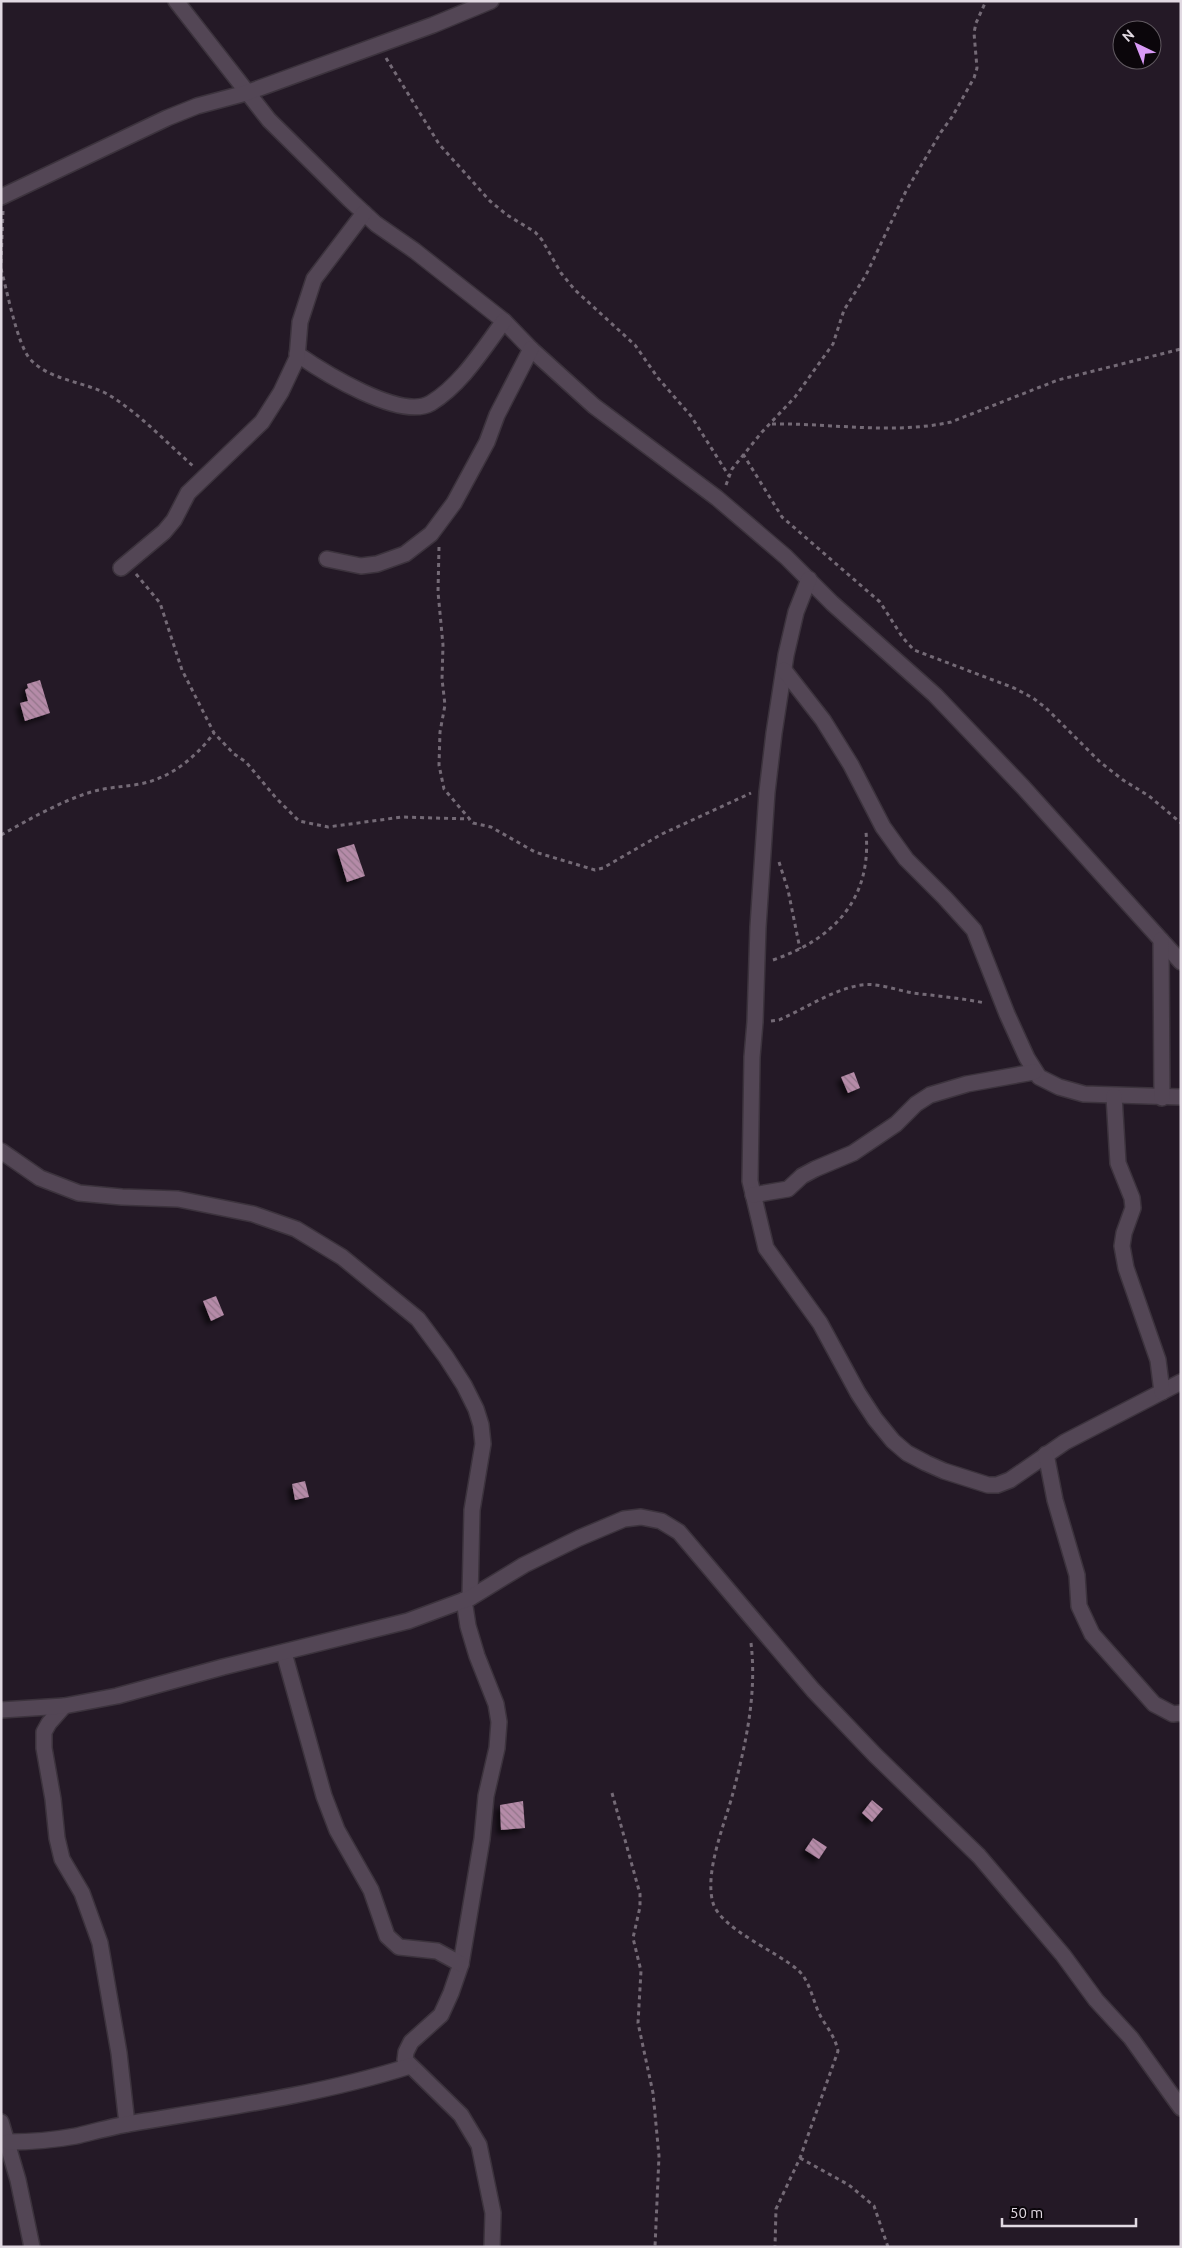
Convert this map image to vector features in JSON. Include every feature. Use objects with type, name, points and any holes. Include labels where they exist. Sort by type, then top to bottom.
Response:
[{"type":"street","points":[[176,1],[246,93],[281,133],[364,213],[504,321],[531,349],[594,406],[723,503],[786,556],[935,695],[1023,787],[1181,962]]},
{"type":"street","points":[[3,196],[167,118],[198,106],[246,93],[491,1]]},
{"type":"street","points":[[121,568],[164,532],[174,520],[184,498],[262,422],[280,392],[297,354],[300,322],[314,279],[364,213]]},
{"type":"street","points":[[297,354],[321,370],[393,405],[413,408],[430,404],[455,384],[504,321]]},
{"type":"street","points":[[327,559],[361,566],[377,564],[405,554],[431,534],[454,503],[487,442],[497,415],[531,349]]},
{"type":"street","points":[[809,579],[796,612],[784,670],[768,786],[764,837],[752,1057],[750,1181],[766,1248],[820,1323],[875,1419],[907,1453],[944,1471],[988,1485],[997,1485],[1010,1480],[1046,1454],[1086,1430],[1181,1382]]},
{"type":"street","points":[[784,670],[823,720],[851,765],[884,827],[906,859],[974,930],[1004,1007],[1034,1072],[1059,1087],[1084,1094],[1162,1098],[1181,1097]]},
{"type":"street","points":[[1161,940],[1162,1098]]},
{"type":"street","points":[[753,1195],[788,1189],[802,1176],[854,1153],[896,1124],[916,1104],[930,1095],[967,1084],[1034,1072]]},
{"type":"street","points":[[1114,1096],[1118,1163],[1132,1198],[1133,1208],[1122,1246],[1126,1268],[1158,1360],[1162,1392]]},
{"type":"street","points":[[1,1150],[40,1178],[79,1193],[178,1199],[253,1214],[296,1229],[342,1257],[418,1319],[446,1356],[476,1409],[481,1426],[483,1444],[472,1510],[467,1599],[468,1626],[477,1656],[496,1704],[499,1722],[497,1748],[486,1796],[482,1839],[460,1964],[441,2015],[411,2042],[406,2052],[405,2060],[455,2107],[479,2145],[493,2213],[492,2247]]},
{"type":"street","points":[[1046,1454],[1055,1500],[1078,1575],[1079,1606],[1092,1634],[1154,1704],[1174,1714],[1181,1713]]},
{"type":"street","points":[[1,1710],[64,1706],[117,1696],[223,1667],[408,1621],[467,1599],[524,1565],[579,1538],[624,1519],[641,1516],[661,1521],[679,1532],[747,1614],[833,1712],[979,1856],[1063,1955],[1096,2000],[1131,2038],[1181,2108]]},
{"type":"street","points":[[284,1652],[324,1796],[337,1830],[371,1890],[387,1936],[399,1947],[437,1951],[460,1964]]},
{"type":"street","points":[[64,1706],[49,1723],[44,1732],[44,1748],[53,1799],[56,1838],[62,1859],[82,1893],[100,1943],[118,2044],[127,2124]]},
{"type":"street","points":[[8,2142],[34,2142],[75,2136],[127,2124],[301,2095],[366,2080],[410,2066]]},
{"type":"street","points":[[1,2122],[8,2142],[32,2247]]},
{"type":"path","points":[[723,503],[732,469],[743,454],[795,397],[833,344],[844,310],[866,275],[906,191],[974,78],[977,68],[974,33],[976,23],[986,1]]},
{"type":"path","points":[[378,44],[439,144],[490,202],[535,232],[574,290],[635,345],[658,378],[691,416],[730,476]]},
{"type":"path","points":[[1,263],[3,196]]},
{"type":"path","points":[[1,269],[21,341],[29,358],[53,375],[92,386],[111,397],[140,418],[205,476]]},
{"type":"path","points":[[771,424],[803,423],[872,429],[936,426],[951,422],[1058,380],[1181,349]]},
{"type":"path","points":[[743,454],[782,517],[880,602],[903,638],[914,650],[1014,688],[1033,698],[1046,708],[1100,762],[1123,780],[1149,796],[1181,823]]},
{"type":"path","points":[[438,524],[438,592],[443,645],[442,679],[445,705],[440,732],[439,773],[444,789],[468,819],[476,824],[491,827],[535,852],[595,870],[603,868],[699,816],[768,786]]},
{"type":"path","points":[[133,559],[135,574],[160,603],[182,670],[214,733],[234,754],[246,762],[299,821],[328,827],[402,817],[468,819]]},
{"type":"path","points":[[1,835],[58,804],[91,792],[119,785],[139,784],[154,780],[185,764],[201,750],[214,733]]},
{"type":"path","points":[[756,966],[800,949],[829,931],[844,916],[865,870],[867,850],[866,824]]},
{"type":"path","points":[[764,837],[780,865],[788,890],[800,949]]},
{"type":"path","points":[[755,1022],[779,1020],[857,985],[880,985],[907,992],[962,998],[1004,1007]]},
{"type":"path","points":[[747,1614],[754,1668],[750,1715],[733,1794],[716,1844],[712,1884],[713,1901],[717,1912],[729,1924],[784,1959],[800,1972],[821,2016],[836,2039],[838,2050],[800,2158],[776,2209],[775,2247]]},
{"type":"path","points":[[612,1793],[640,1894],[640,1906],[633,1938],[641,1971],[638,2023],[653,2093],[658,2156],[655,2247]]},
{"type":"path","points":[[800,2158],[849,2185],[874,2206],[888,2247]]},
{"type":"building","points":[[40,680],[50,713],[25,721],[20,703],[28,701],[25,690],[28,688],[27,684]]},
{"type":"building","points":[[354,844],[365,876],[347,882],[337,849]]},
{"type":"building","points":[[854,1072],[860,1088],[848,1093],[841,1077]]},
{"type":"building","points":[[216,1296],[224,1315],[211,1321],[203,1301]]},
{"type":"building","points":[[305,1481],[309,1497],[295,1500],[292,1484]]},
{"type":"building","points":[[872,1800],[883,1809],[872,1822],[862,1813]]},
{"type":"building","points":[[523,1801],[525,1828],[501,1830],[500,1805]]},
{"type":"building","points":[[813,1838],[827,1847],[819,1859],[805,1850]]}]
